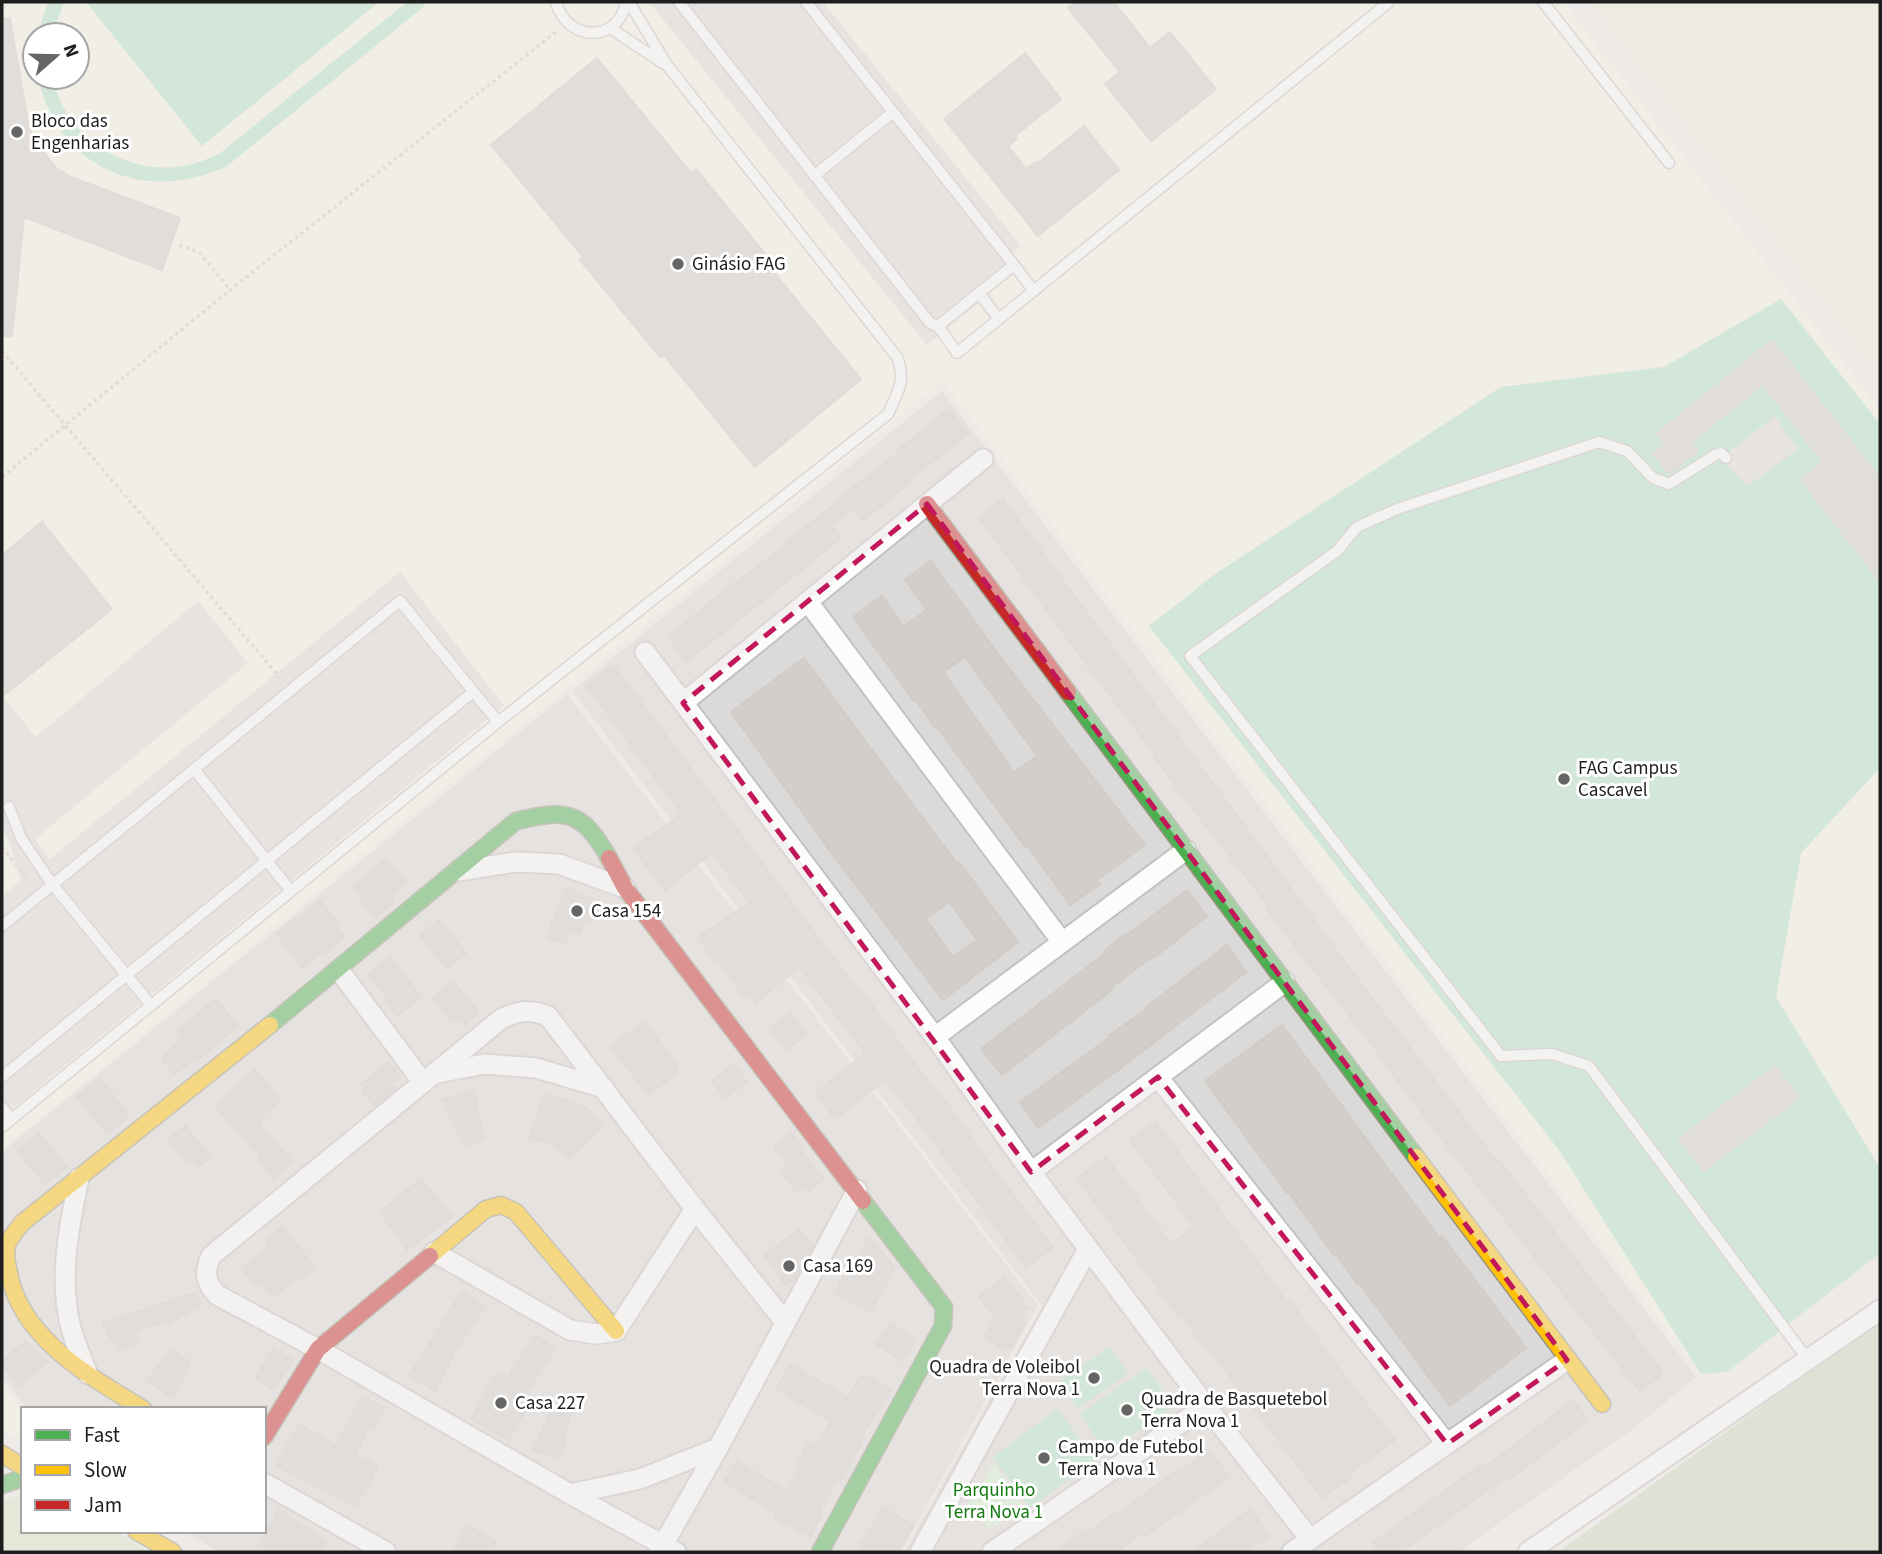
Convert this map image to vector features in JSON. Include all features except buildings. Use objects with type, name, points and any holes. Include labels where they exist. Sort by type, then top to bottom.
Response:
[{"type":"street","points":[[683,703],[983,459]]},
{"type":"street","points":[[927,504],[1602,1404]]},
{"type":"street","points":[[808,602],[1062,942]]},
{"type":"street","points":[[645,652],[935,1037],[1088,1249],[1310,1539]]},
{"type":"street","points":[[140,1407],[88,1375],[47,1340],[15,1299],[8,1275],[7,1247],[22,1223],[339,970],[516,821],[550,813],[571,817],[589,829],[607,854],[625,888],[944,1307],[943,1326],[820,1552]]},
{"type":"street","points":[[935,1037],[1186,850]]},
{"type":"street","points":[[453,872],[516,862],[559,864],[625,888]]},
{"type":"street","points":[[339,970],[428,1077]]},
{"type":"street","points":[[1031,1172],[1285,982]]},
{"type":"street","points":[[785,1322],[548,1016],[532,1010],[516,1011],[501,1019],[211,1256],[205,1268],[209,1286],[217,1295],[318,1349],[666,1550],[857,1190]]},
{"type":"street","points":[[428,1077],[484,1064],[536,1068],[604,1088]]},
{"type":"street","points":[[1158,1077],[1447,1444]]},
{"type":"street","points":[[79,1178],[67,1240],[65,1280],[71,1328],[88,1375]]},
{"type":"street","points":[[266,1434],[318,1349],[486,1209],[501,1205],[516,1212],[616,1331]]},
{"type":"street","points":[[435,1252],[570,1330],[596,1334],[616,1331],[695,1209]]},
{"type":"street","points":[[920,1552],[1088,1249]]},
{"type":"street","points":[[1528,1552],[1880,1310]]},
{"type":"street","points":[[1292,1552],[1567,1360]]},
{"type":"street","points":[[992,1552],[1206,1406]]},
{"type":"street","points":[[570,1494],[640,1479],[718,1448]]},
{"type":"street","points":[[2,1454],[21,1466]]},
{"type":"street","points":[[2,1485],[21,1479]]},
{"type":"street","points":[[266,1484],[386,1552]]},
{"type":"street","points":[[140,1533],[173,1552]]},
{"type":"lane","points":[[556,2],[567,23],[576,30],[587,33],[610,28],[619,20],[628,2]]},
{"type":"lane","points":[[2,1126],[498,722],[888,414],[902,382],[902,370],[897,357],[667,65],[628,2]]},
{"type":"lane","points":[[679,2],[930,323],[938,326],[957,353],[1389,2]]},
{"type":"lane","points":[[806,2],[1034,290]]},
{"type":"lane","points":[[1544,2],[1669,163]]},
{"type":"lane","points":[[610,28],[667,65]]},
{"type":"lane","points":[[814,176],[893,112]]},
{"type":"lane","points":[[938,326],[1014,265]]},
{"type":"lane","points":[[979,293],[999,319]]},
{"type":"lane","points":[[1726,458],[1721,453],[1714,455],[1669,484],[1653,478],[1627,451],[1599,442],[1397,509],[1357,527],[1337,551],[1190,656],[1501,1056],[1552,1054],[1589,1066],[1808,1360]]},
{"type":"lane","points":[[2,926],[400,601],[498,722]]},
{"type":"lane","points":[[2,1077],[473,692]]},
{"type":"lane","points":[[194,769],[291,891]]},
{"type":"lane","points":[[9,807],[21,838],[52,884],[151,1005]]},
{"type":"lane","points":[[2,1107],[11,1119]]},
{"type":"path","points":[[2,477],[230,290],[567,23]]},
{"type":"path","points":[[179,245],[200,253],[230,290]]},
{"type":"path","points":[[2,351],[290,690]]},
{"type":"highlighted area","points":[[927,504],[1567,1360],[1447,1444],[1158,1077],[1031,1172],[683,703]]},
{"type":"shaded area","name":"FAG Campus Cascavel","points":[[2,2],[1563,2],[1880,409],[1880,1253],[1727,1372],[1701,1374],[943,381],[2,1149]]},
{"type":"shaded area","points":[[649,2],[823,2],[1021,246],[1012,253],[1022,267],[927,345]]},
{"type":"shaded area","points":[[1589,2],[1880,2],[1880,376]]},
{"type":"shaded area","points":[[942,391],[1696,1377],[1634,1428],[1458,1552],[904,1552],[1042,1306],[572,691]]},
{"type":"shaded area","points":[[1775,416],[1798,449],[1748,486],[1720,458]]},
{"type":"shaded area","points":[[400,572],[504,706],[2,1117],[2,896],[21,880],[9,841],[2,832],[2,695],[36,737],[198,601],[248,663],[35,839],[50,859]]},
{"type":"shaded area","points":[[567,694],[1038,1306],[901,1552],[219,1552],[186,1533],[266,1533],[266,1407],[26,1407],[2,1377],[2,1152]]},
{"type":"shaded area","points":[[2,1383],[21,1407],[21,1441],[2,1430]]},
{"type":"green space","points":[[48,2],[64,2],[57,21],[42,21]]},
{"type":"green space","points":[[86,2],[379,2],[202,146]]},
{"type":"green space","points":[[407,2],[427,2],[227,166],[196,177],[165,181],[136,179],[109,170],[85,155],[64,135],[48,109],[42,91],[57,91],[69,117],[83,134],[119,158],[140,165],[161,167],[188,165],[219,154]]},
{"type":"green space","points":[[1781,299],[1880,424],[1880,768],[1801,853],[1776,997],[1880,1168],[1880,1253],[1727,1372],[1701,1374],[1559,1150],[1149,626],[1218,572],[1501,387],[1664,367]]},
{"type":"green space","points":[[1880,1322],[1880,1552],[1558,1552]]},
{"type":"green space","name":"Quadra de Voleibol Terra Nova 1","points":[[1110,1347],[1128,1374],[1078,1408],[1060,1381]]},
{"type":"green space","name":"Quadra de Basquetebol Terra Nova 1","points":[[1147,1368],[1173,1407],[1106,1452],[1080,1414]]},
{"type":"green space","name":"Campo de Futebol Terra Nova 1","points":[[1058,1409],[1095,1460],[1030,1508],[993,1457]]},
{"type":"green space","name":"Parquinho Terra Nova 1","points":[[994,1463],[1024,1507],[990,1529],[966,1507]]},
{"type":"green space","points":[[21,1493],[21,1533],[118,1533],[151,1552],[2,1552],[2,1502]]},
{"type":"traffic: fast","points":[[1068,692],[1416,1157]]},
{"type":"traffic: fast","points":[[270,1025],[516,821],[548,815],[571,817],[590,830],[609,858]]},
{"type":"traffic: fast","points":[[820,1552],[943,1326],[944,1307],[863,1201]]},
{"type":"traffic: fast","points":[[2,1485],[21,1479]]},
{"type":"traffic: slow","points":[[140,1407],[81,1369],[43,1337],[16,1296],[6,1256],[7,1246],[22,1223],[270,1025]]},
{"type":"traffic: slow","points":[[1416,1157],[1602,1404]]},
{"type":"traffic: slow","points":[[430,1256],[486,1209],[501,1205],[516,1212],[616,1331]]},
{"type":"traffic: slow","points":[[2,1454],[21,1466]]},
{"type":"traffic: slow","points":[[140,1533],[173,1552]]},
{"type":"traffic: jam","points":[[927,504],[1068,692]]},
{"type":"traffic: jam","points":[[609,858],[625,888],[863,1201]]},
{"type":"traffic: jam","points":[[266,1434],[318,1349],[430,1256]]},
{"type":"place","name":"Bloco das Engenharias","points":[[17,132]]},
{"type":"place","name":"Ginásio FAG","points":[[678,264]]},
{"type":"place","name":"FAG Campus Cascavel","points":[[1564,779]]},
{"type":"place","name":"Casa 154","points":[[577,911]]},
{"type":"place","name":"Casa 169","points":[[789,1266]]},
{"type":"place","name":"Quadra de Voleibol Terra Nova 1","points":[[1094,1378]]},
{"type":"place","name":"Casa 227","points":[[501,1403]]},
{"type":"place","name":"Quadra de Basquetebol Terra Nova 1","points":[[1127,1410]]},
{"type":"place","name":"Campo de Futebol Terra Nova 1","points":[[1044,1458]]}]
